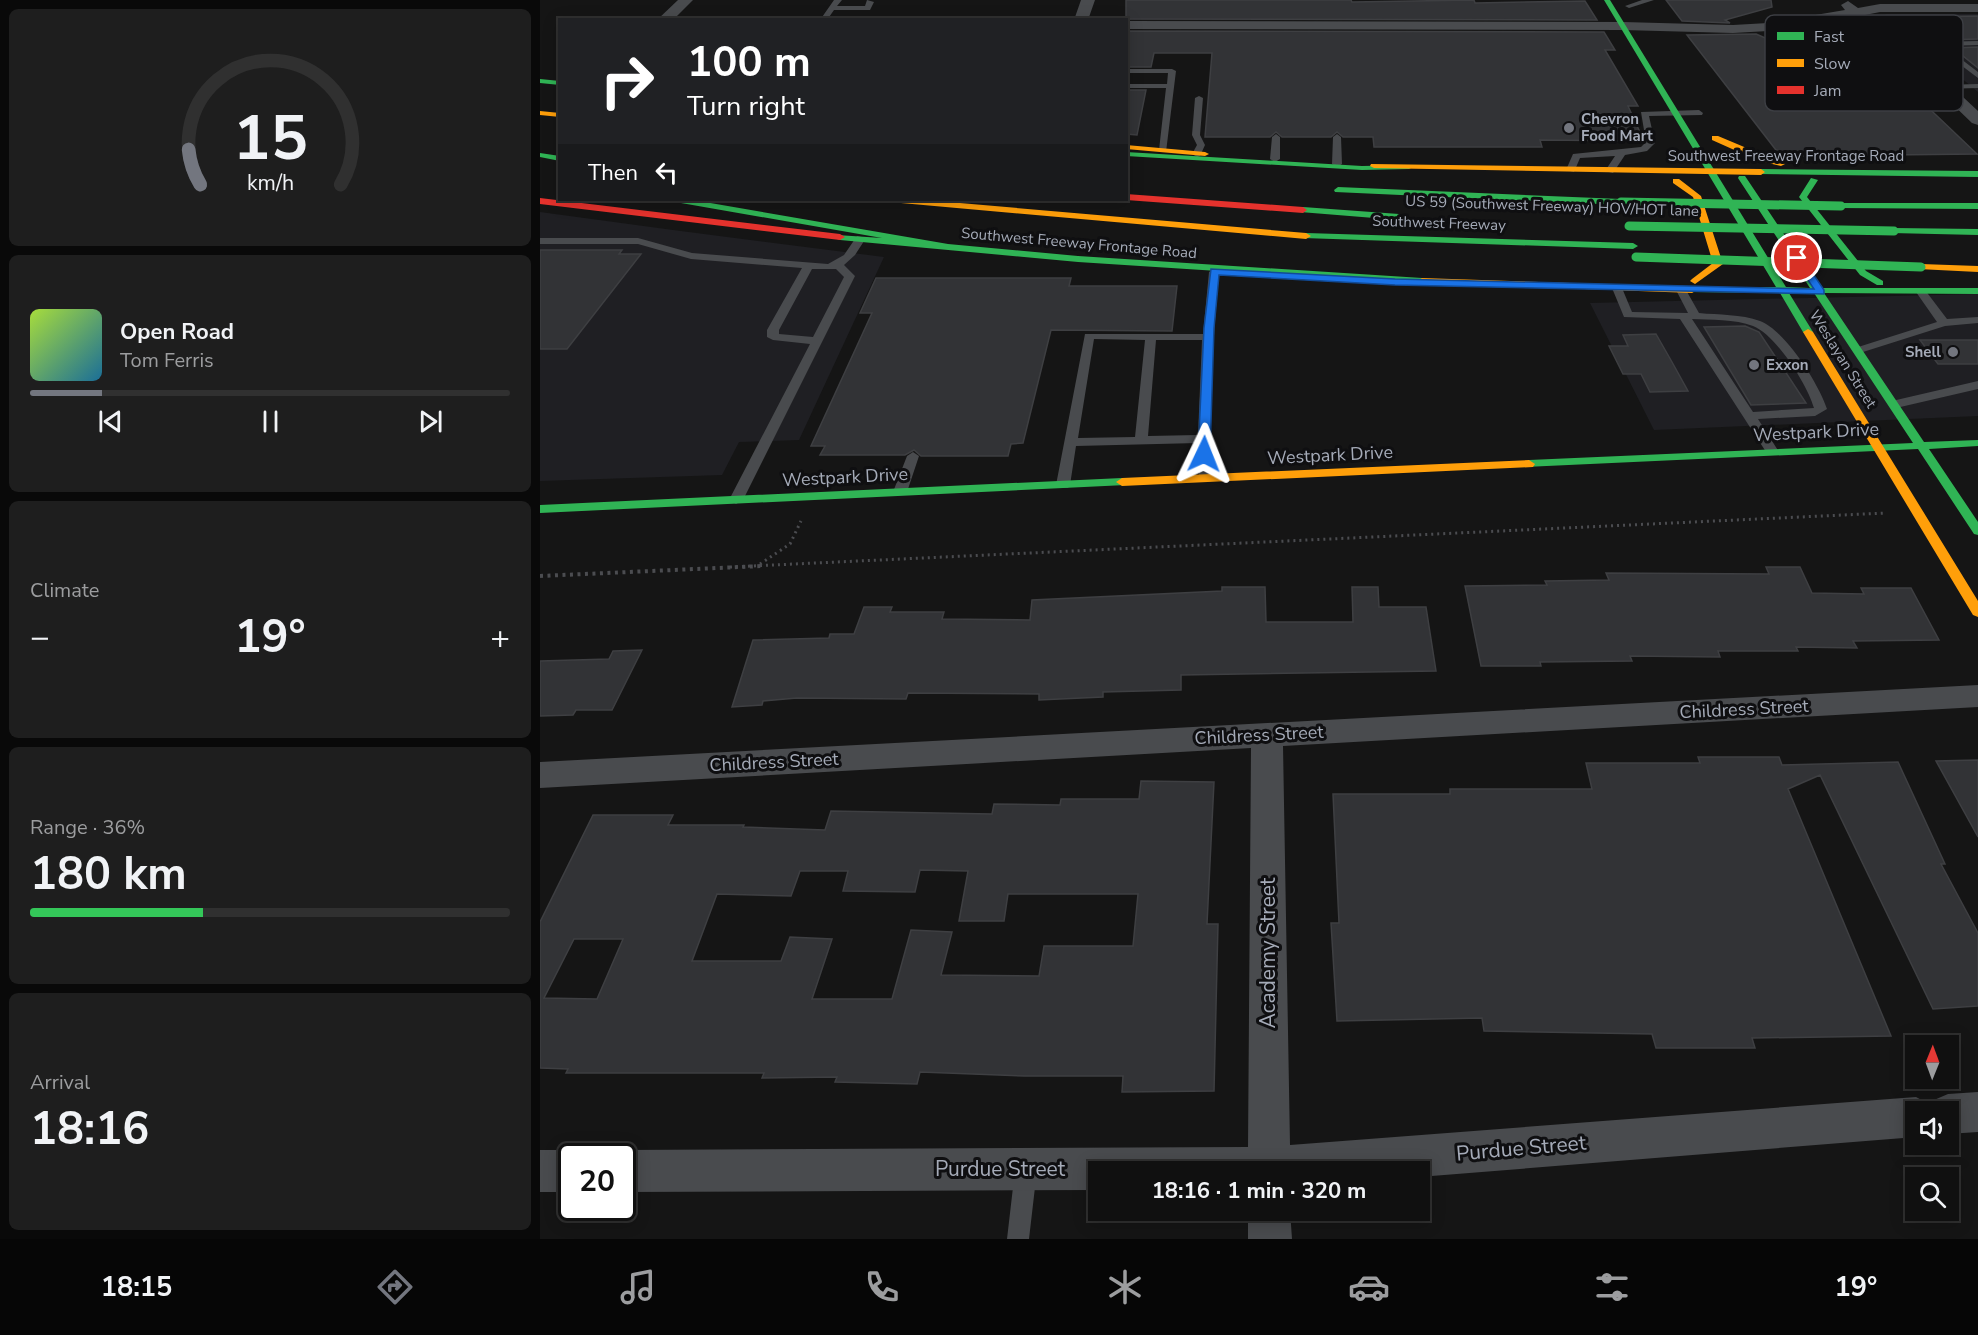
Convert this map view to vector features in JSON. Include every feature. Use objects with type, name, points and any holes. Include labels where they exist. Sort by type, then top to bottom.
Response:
[{"type":"main road","name":"Weslayan Street","points":[[1607,0],[1978,612]]},
{"type":"main road","points":[[1627,3],[1654,45]]},
{"type":"main road","points":[[540,81],[558,83]]},
{"type":"main road","name":"Weslayan Street","points":[[1686,94],[1896,404],[1978,531]]},
{"type":"main road","points":[[540,113],[558,115]]},
{"type":"main road","points":[[1615,171],[1677,154],[1680,119]]},
{"type":"main road","points":[[1707,126],[1768,161],[1872,172]]},
{"type":"main road","name":"Southwest Freeway Frontage Road","points":[[1128,147],[1337,164],[1409,167],[1738,173],[1978,174]]},
{"type":"main road","points":[[1128,154],[1351,168],[1409,167]]},
{"type":"main road","points":[[540,155],[558,159]]},
{"type":"main road","points":[[1615,171],[1664,176],[1688,188],[1697,196],[1718,264],[1681,290]]},
{"type":"main road","points":[[1826,173],[1807,187],[1803,197],[1863,273],[1881,283],[1921,292]]},
{"type":"main road","name":"Southwest Freeway","points":[[1326,189],[1621,202],[1875,206],[1978,204]]},
{"type":"main road","name":"US 59 (Southwest Freeway) HOV/HOT lane","points":[[1128,197],[1417,218]]},
{"type":"main road","points":[[687,201],[965,250]]},
{"type":"main road","points":[[912,201],[1305,236],[1978,269]]},
{"type":"main road","name":"Southwest Freeway Frontage Road","points":[[542,204],[965,250],[1214,272],[1395,282],[1681,290],[1978,291]]},
{"type":"main road","name":"US 59 (Southwest Freeway) HOV/HOT lane","points":[[1623,225],[1978,232]]},
{"type":"main road","points":[[1634,251],[1864,250]]},
{"type":"main road","points":[[1681,290],[1742,304]]},
{"type":"main road","points":[[1880,306],[1887,300],[1921,292]]},
{"type":"main road","points":[[1783,318],[1809,335]]},
{"type":"main road","points":[[1859,350],[1862,331]]},
{"type":"main road","name":"Westpark Drive","points":[[540,509],[1978,443]]},
{"type":"street","points":[[666,18],[686,0]]},
{"type":"street","points":[[1082,18],[1088,0]]},
{"type":"street","points":[[1812,15],[1848,5],[1978,1]]},
{"type":"street","points":[[1848,5],[1880,9],[1978,8]]},
{"type":"street","points":[[1848,5],[1861,15]]},
{"type":"street","points":[[1128,25],[1641,26],[1684,29],[1765,27]]},
{"type":"street","points":[[1963,106],[1978,120]]},
{"type":"street","name":"Childress Street","points":[[543,780],[1267,734],[1978,696]]},
{"type":"street","name":"Academy Street","points":[[1267,734],[1269,1161]]},
{"type":"street","points":[[1959,1113],[1978,1112]]},
{"type":"street","name":"Purdue Street","points":[[1379,1161],[1905,1118]]},
{"type":"street","name":"Purdue Street","points":[[636,1170],[1088,1169]]},
{"type":"street","points":[[540,1171],[558,1171]]},
{"type":"street","points":[[1269,1221],[1270,1239]]},
{"type":"lane","points":[[824,18],[838,0]]},
{"type":"lane","points":[[1627,3],[1648,3],[1650,0]]},
{"type":"lane","points":[[832,8],[867,8],[870,2]]},
{"type":"lane","points":[[1963,64],[1978,76]]},
{"type":"lane","points":[[1128,71],[1172,71],[1163,150]]},
{"type":"lane","points":[[1128,86],[1170,87]]},
{"type":"lane","points":[[1963,86],[1978,86]]},
{"type":"lane","points":[[1197,153],[1201,145],[1196,135],[1199,98]]},
{"type":"lane","points":[[1571,170],[1576,156],[1623,153],[1644,149],[1651,143],[1644,114],[1680,119],[1707,126]]},
{"type":"lane","points":[[1275,159],[1276,137]]},
{"type":"lane","points":[[1337,137],[1337,164]]},
{"type":"lane","points":[[1615,171],[1623,153]]},
{"type":"lane","points":[[839,266],[861,238]]},
{"type":"lane","points":[[540,241],[639,241],[691,256],[839,266],[850,276],[736,500]]},
{"type":"lane","points":[[809,265],[773,330],[773,337],[817,340]]},
{"type":"lane","points":[[1206,478],[1205,439],[1214,272]]},
{"type":"lane","points":[[1617,288],[1628,315],[1690,316],[1755,322],[1766,326],[1779,338],[1809,385],[1821,409],[1815,412],[1749,416]]},
{"type":"lane","points":[[1681,290],[1690,316],[1773,452]]},
{"type":"lane","points":[[1921,292],[1944,323]]},
{"type":"lane","points":[[1859,350],[1944,323],[1978,320]]},
{"type":"lane","points":[[1779,338],[1809,335]]},
{"type":"lane","points":[[1063,485],[1089,336],[1209,337]]},
{"type":"lane","points":[[1141,440],[1151,337]]},
{"type":"lane","points":[[1809,385],[1840,385]]},
{"type":"lane","points":[[1896,404],[1977,386]]},
{"type":"lane","points":[[1070,442],[1205,439]]},
{"type":"lane","points":[[900,492],[913,456]]},
{"type":"lane","points":[[1018,1239],[1026,1169]]},
{"type":"path","points":[[758,565],[790,544],[813,496]]},
{"type":"path","points":[[540,576],[1917,511]]},
{"type":"shaded area","points":[[1978,14],[1978,92],[1963,79],[1963,15],[1886,15]]},
{"type":"shaded area","points":[[540,212],[884,257],[799,440],[739,442],[722,475],[540,481]]},
{"type":"shaded area","points":[[1978,294],[1978,416],[1654,430],[1590,303]]},
{"type":"building","points":[[1126,0],[1351,0],[1352,2],[1474,0],[1475,3],[1585,1],[1597,20],[1128,19],[1126,18]]},
{"type":"building","points":[[1666,0],[1771,0],[1772,7],[1725,20],[1730,23],[1682,21]]},
{"type":"building","points":[[1963,16],[1978,16],[1978,39],[1963,39]]},
{"type":"building","points":[[1128,31],[1604,32],[1615,50],[1605,50],[1638,106],[1628,106],[1644,141],[1540,140],[1542,147],[1374,147],[1373,137],[1343,137],[1337,132],[1331,137],[1282,137],[1276,132],[1270,137],[1205,137],[1212,53],[1154,53],[1151,67],[1128,67]]},
{"type":"building","points":[[1756,34],[1765,38],[1765,111],[1932,111],[1977,154],[1797,156],[1776,150],[1687,35]]},
{"type":"building","points":[[1978,47],[1978,68],[1963,56],[1963,48]]},
{"type":"building","points":[[1128,90],[1146,90],[1137,135],[1128,134]]},
{"type":"building","points":[[540,250],[622,250],[619,254],[641,254],[567,349],[540,349]]},
{"type":"building","points":[[876,278],[1071,278],[1069,286],[1177,286],[1172,331],[1051,330],[1023,443],[1011,444],[1008,456],[921,456],[914,450],[905,455],[820,455],[825,446],[811,446],[872,313],[860,313]]},
{"type":"building","name":"Exxon","points":[[1745,326],[1759,332],[1806,403],[1751,405],[1704,327]]},
{"type":"building","points":[[1656,334],[1688,391],[1650,392],[1641,374],[1623,374],[1609,346],[1628,346],[1623,335]]},
{"type":"building","name":"Shell","points":[[1920,340],[1978,340],[1978,364],[1938,364]]},
{"type":"building","points":[[1766,567],[1800,567],[1812,593],[1864,594],[1861,588],[1911,588],[1939,640],[1853,641],[1857,648],[1796,647],[1798,651],[1718,651],[1720,657],[1630,656],[1632,661],[1540,662],[1541,666],[1481,666],[1465,586],[1547,585],[1545,581],[1609,580],[1606,573],[1769,574]]},
{"type":"building","points":[[1222,587],[1265,587],[1266,622],[1353,622],[1352,587],[1378,587],[1379,607],[1426,607],[1436,671],[1181,675],[1181,690],[1103,692],[1103,697],[1039,700],[1039,694],[908,693],[906,699],[797,698],[763,701],[762,705],[732,707],[753,640],[829,638],[830,634],[854,634],[864,607],[892,607],[890,612],[944,612],[942,619],[1030,620],[1032,600],[1222,591]]},
{"type":"building","points":[[642,650],[612,710],[576,710],[573,715],[540,716],[540,661],[609,659],[613,651]]},
{"type":"building","points":[[1698,757],[1779,757],[1782,765],[1898,762],[1945,864],[1941,864],[1978,933],[1978,1006],[1933,1009],[1820,775],[1788,789],[1891,1036],[1752,1038],[1755,1048],[1656,1048],[1652,1034],[1484,1031],[1482,1018],[1337,1021],[1331,923],[1339,923],[1333,794],[1450,794],[1450,789],[1592,789],[1586,763],[1700,763]]},
{"type":"building","points":[[1978,760],[1978,837],[1936,761]]},
{"type":"building","points":[[1141,781],[1214,782],[1207,924],[1218,924],[1214,1091],[1122,1092],[1123,1076],[1025,1076],[920,1072],[917,1084],[835,1082],[837,1077],[762,1078],[764,1073],[566,1073],[568,1069],[540,1068],[540,922],[593,815],[673,815],[668,825],[744,825],[743,827],[825,830],[831,811],[992,814],[994,804],[1060,805],[1061,799],[1139,799]],"holes":[[[920,870],[968,871],[959,921],[1004,921],[1008,894],[1138,894],[1133,946],[1044,946],[1039,976],[941,975],[952,932],[911,930],[892,999],[812,999],[832,939],[790,937],[781,961],[692,961],[717,894],[791,896],[800,871],[848,871],[843,891],[915,892]],[[574,939],[623,939],[597,999],[544,998]]]},
{"type":"traffic: fast","points":[[1607,0],[1808,332]]},
{"type":"traffic: fast","points":[[540,81],[558,83]]},
{"type":"traffic: fast","points":[[1128,154],[1362,168],[1409,167]]},
{"type":"traffic: fast","points":[[540,155],[558,159]]},
{"type":"traffic: fast","points":[[1761,172],[1978,174]]},
{"type":"traffic: fast","points":[[1742,178],[1978,531]]},
{"type":"traffic: fast","points":[[1814,180],[1803,197],[1863,273],[1880,283]]},
{"type":"traffic: fast","points":[[1338,190],[1621,202]]},
{"type":"traffic: fast","points":[[687,201],[965,250]]},
{"type":"traffic: fast","points":[[1621,202],[1841,206]]},
{"type":"traffic: fast","points":[[1841,206],[1978,206]]},
{"type":"traffic: fast","points":[[1303,210],[1399,217]]},
{"type":"traffic: fast","points":[[1629,226],[1894,231]]},
{"type":"traffic: fast","points":[[1894,231],[1978,232]]},
{"type":"traffic: fast","points":[[1306,236],[1633,246]]},
{"type":"traffic: fast","points":[[840,237],[1078,259],[1422,281]]},
{"type":"traffic: fast","points":[[1636,257],[1921,267]]},
{"type":"traffic: fast","points":[[1692,290],[1978,291]]},
{"type":"traffic: fast","points":[[1529,464],[1978,443]]},
{"type":"traffic: fast","points":[[540,509],[1122,482]]},
{"type":"traffic: slow","points":[[540,113],[558,115]]},
{"type":"traffic: slow","points":[[1715,138],[1762,159],[1781,164]]},
{"type":"traffic: slow","points":[[1128,147],[1205,154]]},
{"type":"traffic: slow","points":[[1374,166],[1761,172]]},
{"type":"traffic: slow","points":[[1676,181],[1697,196],[1718,264],[1695,281]]},
{"type":"traffic: slow","points":[[912,201],[1306,236]]},
{"type":"traffic: slow","points":[[1921,267],[1978,269]]},
{"type":"traffic: slow","points":[[1422,281],[1692,290]]},
{"type":"traffic: slow","points":[[1808,332],[1978,612]]},
{"type":"traffic: slow","points":[[1122,482],[1529,464]]},
{"type":"traffic: jam","points":[[1128,197],[1303,210]]},
{"type":"traffic: jam","points":[[540,201],[840,237]]},
{"type":"place","name":"Chevron Food Mart","points":[[1569,128]]},
{"type":"place","name":"Shell","points":[[1953,352]]},
{"type":"place","name":"Exxon","points":[[1754,365]]},
{"type":"route","points":[[1204,454],[1209,328],[1214,272],[1395,282],[1821,292],[1797,258]]}]
